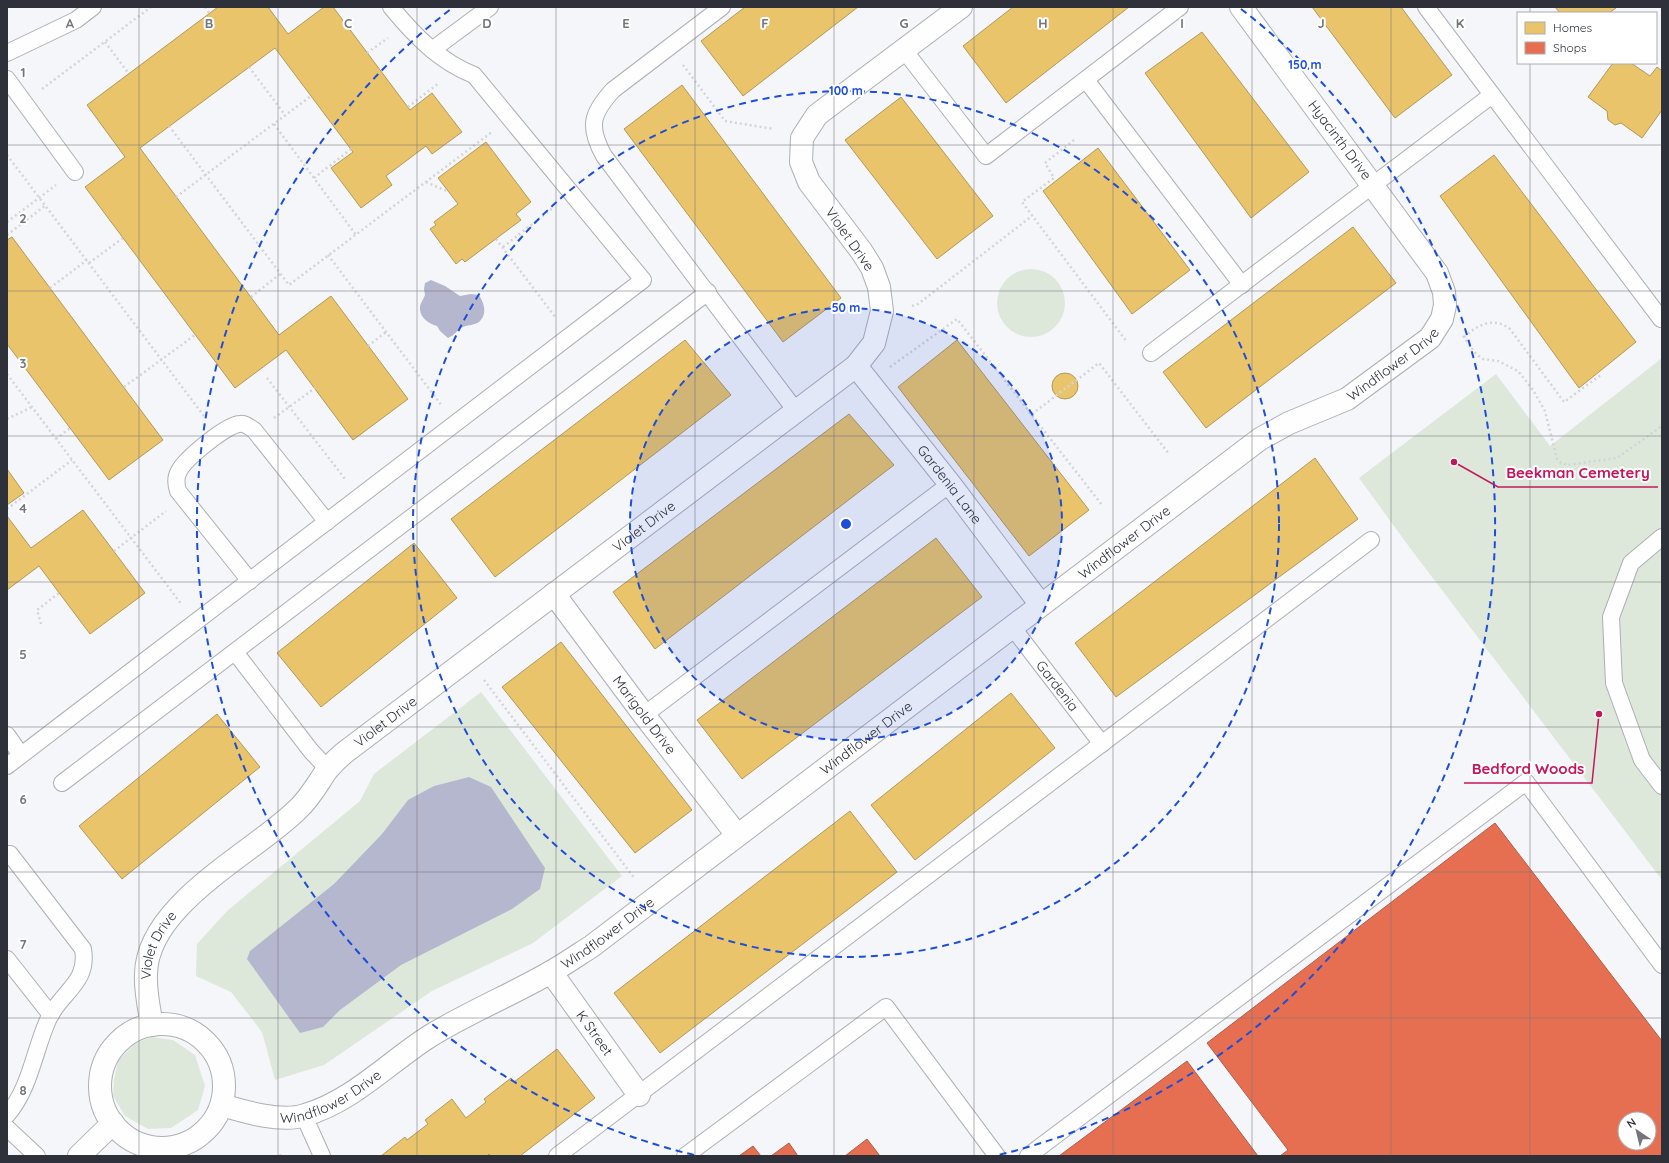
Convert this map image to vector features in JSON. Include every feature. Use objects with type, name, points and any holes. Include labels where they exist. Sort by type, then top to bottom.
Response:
[{"type":"street","name":"Violet Drive","points":[[152,1025],[147,997],[146,972],[152,944],[163,925],[211,878],[298,809],[328,769],[364,737],[856,366],[874,343],[882,311],[879,286],[872,268],[862,252],[810,182],[801,162],[802,138],[817,115],[961,7]]},
{"type":"street","name":"Hyacinth Drive","points":[[1241,7],[1374,185],[1437,273]]},
{"type":"street","name":"Windflower Drive","points":[[222,1105],[246,1112],[274,1117],[304,1116],[328,1107],[353,1092],[429,1037],[456,1021],[551,972],[592,946],[1260,439],[1289,423],[1347,399],[1430,338],[1442,319],[1446,305],[1444,292],[1437,273]]},
{"type":"street","name":"Gardenia Lane","points":[[856,366],[950,484],[1041,605]]},
{"type":"street","name":"Marigold Drive","points":[[554,594],[644,715],[737,835]]},
{"type":"street","name":"K Street","points":[[551,972],[639,1095]]},
{"type":"street","points":[[152,1025],[178,1026],[197,1034],[211,1048],[221,1065],[225,1084],[222,1105],[212,1123],[196,1138],[177,1146],[156,1148],[136,1142],[112,1123],[104,1107],[101,1094],[101,1074],[108,1055],[121,1039],[138,1029],[152,1025]]},
{"type":"street","points":[[78,1156],[112,1123]]},
{"type":"lane","points":[[7,53],[76,20],[93,7]]},
{"type":"lane","points":[[7,766],[643,280],[474,75],[457,69],[432,50],[405,24],[391,7]]},
{"type":"lane","points":[[432,50],[490,7]]},
{"type":"lane","points":[[722,7],[613,90],[600,105],[594,122],[595,140],[604,156],[708,292],[796,411]]},
{"type":"lane","points":[[904,50],[986,156],[1180,7]]},
{"type":"lane","points":[[1426,7],[1661,319]]},
{"type":"lane","points":[[7,79],[75,172]]},
{"type":"lane","points":[[1086,80],[1242,285]]},
{"type":"lane","points":[[1152,353],[1492,95]]},
{"type":"lane","points":[[62,783],[708,292]]},
{"type":"lane","points":[[250,581],[178,491],[175,482],[178,472],[184,462],[219,435],[231,426],[239,424],[246,424],[256,432],[327,522]]},
{"type":"lane","points":[[644,715],[950,484]]},
{"type":"lane","points":[[1662,537],[1631,562],[1611,617],[1614,683],[1642,760],[1662,786]]},
{"type":"lane","points":[[557,1156],[1371,540]]},
{"type":"lane","name":"Gardenia","points":[[1012,628],[1102,744]]},
{"type":"lane","points":[[235,652],[311,751],[328,769]]},
{"type":"lane","points":[[7,735],[22,755]]},
{"type":"lane","points":[[1028,1156],[1526,782],[1662,965]]},
{"type":"lane","points":[[7,854],[10,854],[83,949],[85,962],[80,975],[51,1015],[18,1102],[7,1115]]},
{"type":"lane","points":[[7,959],[51,1015]]},
{"type":"lane","points":[[685,1156],[886,1008],[998,1156]]},
{"type":"lane","points":[[304,1116],[322,1156]]},
{"type":"lane","points":[[7,1128],[37,1156]]},
{"type":"path","points":[[24,102],[151,7]]},
{"type":"path","points":[[205,7],[210,14]]},
{"type":"path","points":[[105,42],[129,74]]},
{"type":"path","points":[[680,62],[725,121],[774,129]]},
{"type":"path","points":[[249,67],[286,115]]},
{"type":"path","points":[[408,107],[457,69]]},
{"type":"path","points":[[176,197],[311,96]]},
{"type":"path","points":[[169,126],[289,285],[510,119]]},
{"type":"path","points":[[274,124],[356,235]]},
{"type":"path","points":[[1074,140],[1045,162],[1054,178],[1022,202],[1127,342]]},
{"type":"path","points":[[314,178],[351,149]]},
{"type":"path","points":[[7,155],[219,435]]},
{"type":"path","points":[[7,222],[75,172]]},
{"type":"path","points":[[426,182],[449,192]]},
{"type":"path","points":[[503,248],[571,193]]},
{"type":"path","points":[[7,235],[46,205]]},
{"type":"path","points":[[912,306],[918,304],[1032,216]]},
{"type":"path","points":[[50,288],[123,238]]},
{"type":"path","points":[[496,238],[570,337]]},
{"type":"path","points":[[328,255],[456,424]]},
{"type":"path","points":[[251,296],[280,274]]},
{"type":"path","points":[[889,368],[957,319],[1102,505]]},
{"type":"path","points":[[1464,337],[1485,323],[1501,324],[1506,326],[1510,329],[1564,402],[1602,374]]},
{"type":"path","points":[[368,346],[386,332]]},
{"type":"path","points":[[1460,333],[1476,354],[1483,359],[1498,361],[1518,370],[1533,390],[1545,412],[1557,459],[1561,463],[1568,465],[1617,458],[1662,426]]},
{"type":"path","points":[[124,387],[195,335]]},
{"type":"path","points":[[1032,414],[1099,363],[1169,454]]},
{"type":"path","points":[[7,374],[196,622]]},
{"type":"path","points":[[267,378],[359,497]]},
{"type":"path","points":[[256,432],[315,388]]},
{"type":"path","points":[[7,419],[32,407]]},
{"type":"path","points":[[56,438],[70,428]]},
{"type":"path","points":[[7,509],[72,460]]},
{"type":"path","points":[[114,551],[183,497]]},
{"type":"path","points":[[41,624],[37,610],[59,593]]},
{"type":"path","points":[[484,680],[635,879]]},
{"type":"path","points":[[280,1156],[282,1152]]},
{"type":"green space","points":[[1024,269],[1038,269],[1050,275],[1059,284],[1065,296],[1063,316],[1055,327],[1044,335],[1038,337],[1024,337],[1018,335],[1007,327],[999,316],[997,310],[997,296],[999,290],[1007,279],[1018,271]]},
{"type":"green space","points":[[1662,358],[1662,880],[1410,548],[1359,478],[1496,374],[1550,446]]},
{"type":"green space","points":[[481,692],[622,876],[533,943],[432,991],[324,1065],[275,1080],[262,1032],[231,992],[196,976],[197,944],[227,911],[360,801],[374,774]]},
{"type":"green space","points":[[151,1037],[173,1040],[195,1055],[205,1086],[198,1110],[171,1128],[148,1129],[125,1116],[113,1096],[114,1080],[118,1061],[134,1044]]},
{"type":"water","points":[[431,280],[445,286],[460,296],[471,294],[479,295],[484,308],[484,316],[482,319],[477,323],[463,327],[448,338],[437,326],[425,320],[420,311],[420,306],[425,295],[425,283]]},
{"type":"water","points":[[469,777],[491,787],[545,868],[540,889],[512,909],[401,965],[340,1010],[323,1027],[300,1033],[247,959],[250,951],[334,884],[382,834],[408,800],[434,786]]},
{"type":"building: Homes","points":[[218,7],[268,7],[288,34],[324,7],[333,7],[410,110],[432,93],[462,132],[432,154],[426,146],[386,176],[392,185],[361,208],[331,168],[353,152],[275,48],[140,148],[279,335],[331,296],[408,399],[353,440],[286,350],[235,388],[85,187],[125,157],[87,105]]},
{"type":"building: Homes","points":[[745,7],[858,7],[743,96],[701,41]]},
{"type":"building: Homes","points":[[1013,7],[1129,7],[1006,103],[963,46]]},
{"type":"building: Homes","points":[[1312,7],[1401,7],[1452,75],[1395,118]]},
{"type":"building: Homes","points":[[1555,7],[1616,8],[1610,12],[1559,12]]},
{"type":"building: Homes","points":[[1202,32],[1309,172],[1251,218],[1145,73]]},
{"type":"building: Homes","points":[[1612,64],[1632,64],[1650,76],[1657,67],[1662,71],[1662,110],[1642,138],[1621,123],[1615,125],[1608,120],[1607,111],[1588,97]]},
{"type":"building: Homes","points":[[682,85],[841,298],[783,342],[624,129]]},
{"type":"building: Homes","points":[[901,97],[993,216],[937,259],[845,140]]},
{"type":"building: Homes","points":[[486,142],[531,202],[516,214],[521,220],[465,262],[462,259],[456,264],[430,229],[436,225],[434,222],[458,204],[438,178]]},
{"type":"building: Homes","points":[[1098,148],[1190,270],[1132,314],[1043,191]]},
{"type":"building: Homes","points":[[1494,155],[1636,342],[1579,388],[1440,196]]},
{"type":"building: Homes","points":[[1353,227],[1396,283],[1206,428],[1163,372]]},
{"type":"building: Homes","points":[[12,237],[163,440],[109,480],[7,344],[7,240]]},
{"type":"building: Homes","points":[[685,340],[731,395],[495,577],[451,519]]},
{"type":"building: Homes","points":[[957,340],[1089,510],[1029,556],[898,387]]},
{"type":"building: Homes","points":[[1065,373],[1074,377],[1078,386],[1074,395],[1065,399],[1056,395],[1052,386],[1056,377]]},
{"type":"building: Homes","points":[[849,414],[894,465],[655,649],[613,592]]},
{"type":"building: Homes","points":[[1315,458],[1358,519],[1116,697],[1075,643]]},
{"type":"building: Homes","points":[[7,469],[24,493],[7,505]]},
{"type":"building: Homes","points":[[83,510],[145,593],[90,634],[39,566],[7,590],[7,516],[31,548]]},
{"type":"building: Homes","points":[[936,538],[982,597],[742,779],[697,720]]},
{"type":"building: Homes","points":[[414,543],[457,598],[321,707],[277,653]]},
{"type":"building: Homes","points":[[561,642],[692,810],[635,853],[502,687]]},
{"type":"building: Homes","points":[[1011,693],[1055,748],[915,860],[871,805]]},
{"type":"building: Homes","points":[[217,714],[260,767],[122,879],[79,826]]},
{"type":"building: Homes","points":[[850,811],[897,872],[660,1053],[614,993]]},
{"type":"building: Homes","points":[[557,1049],[595,1098],[520,1156],[491,1156],[489,1154],[487,1156],[381,1156],[405,1137],[407,1140],[428,1124],[425,1120],[452,1099],[466,1118],[486,1102],[484,1099],[511,1078],[514,1082]]},
{"type":"building: Shops","points":[[1495,823],[1662,1041],[1662,1156],[1280,1156],[1288,1150],[1207,1043]]},
{"type":"building: Shops","points":[[1187,1061],[1258,1156],[1059,1156]]},
{"type":"building: Shops","points":[[867,1139],[880,1156],[845,1156]]},
{"type":"building: Shops","points":[[789,1143],[798,1156],[771,1156]]},
{"type":"building: Shops","points":[[753,1146],[761,1156],[739,1156]]},
{"type":"place","name":"Beekman Cemetery","points":[[1454,462]]},
{"type":"place","name":"Bedford Woods","points":[[1599,714]]}]
